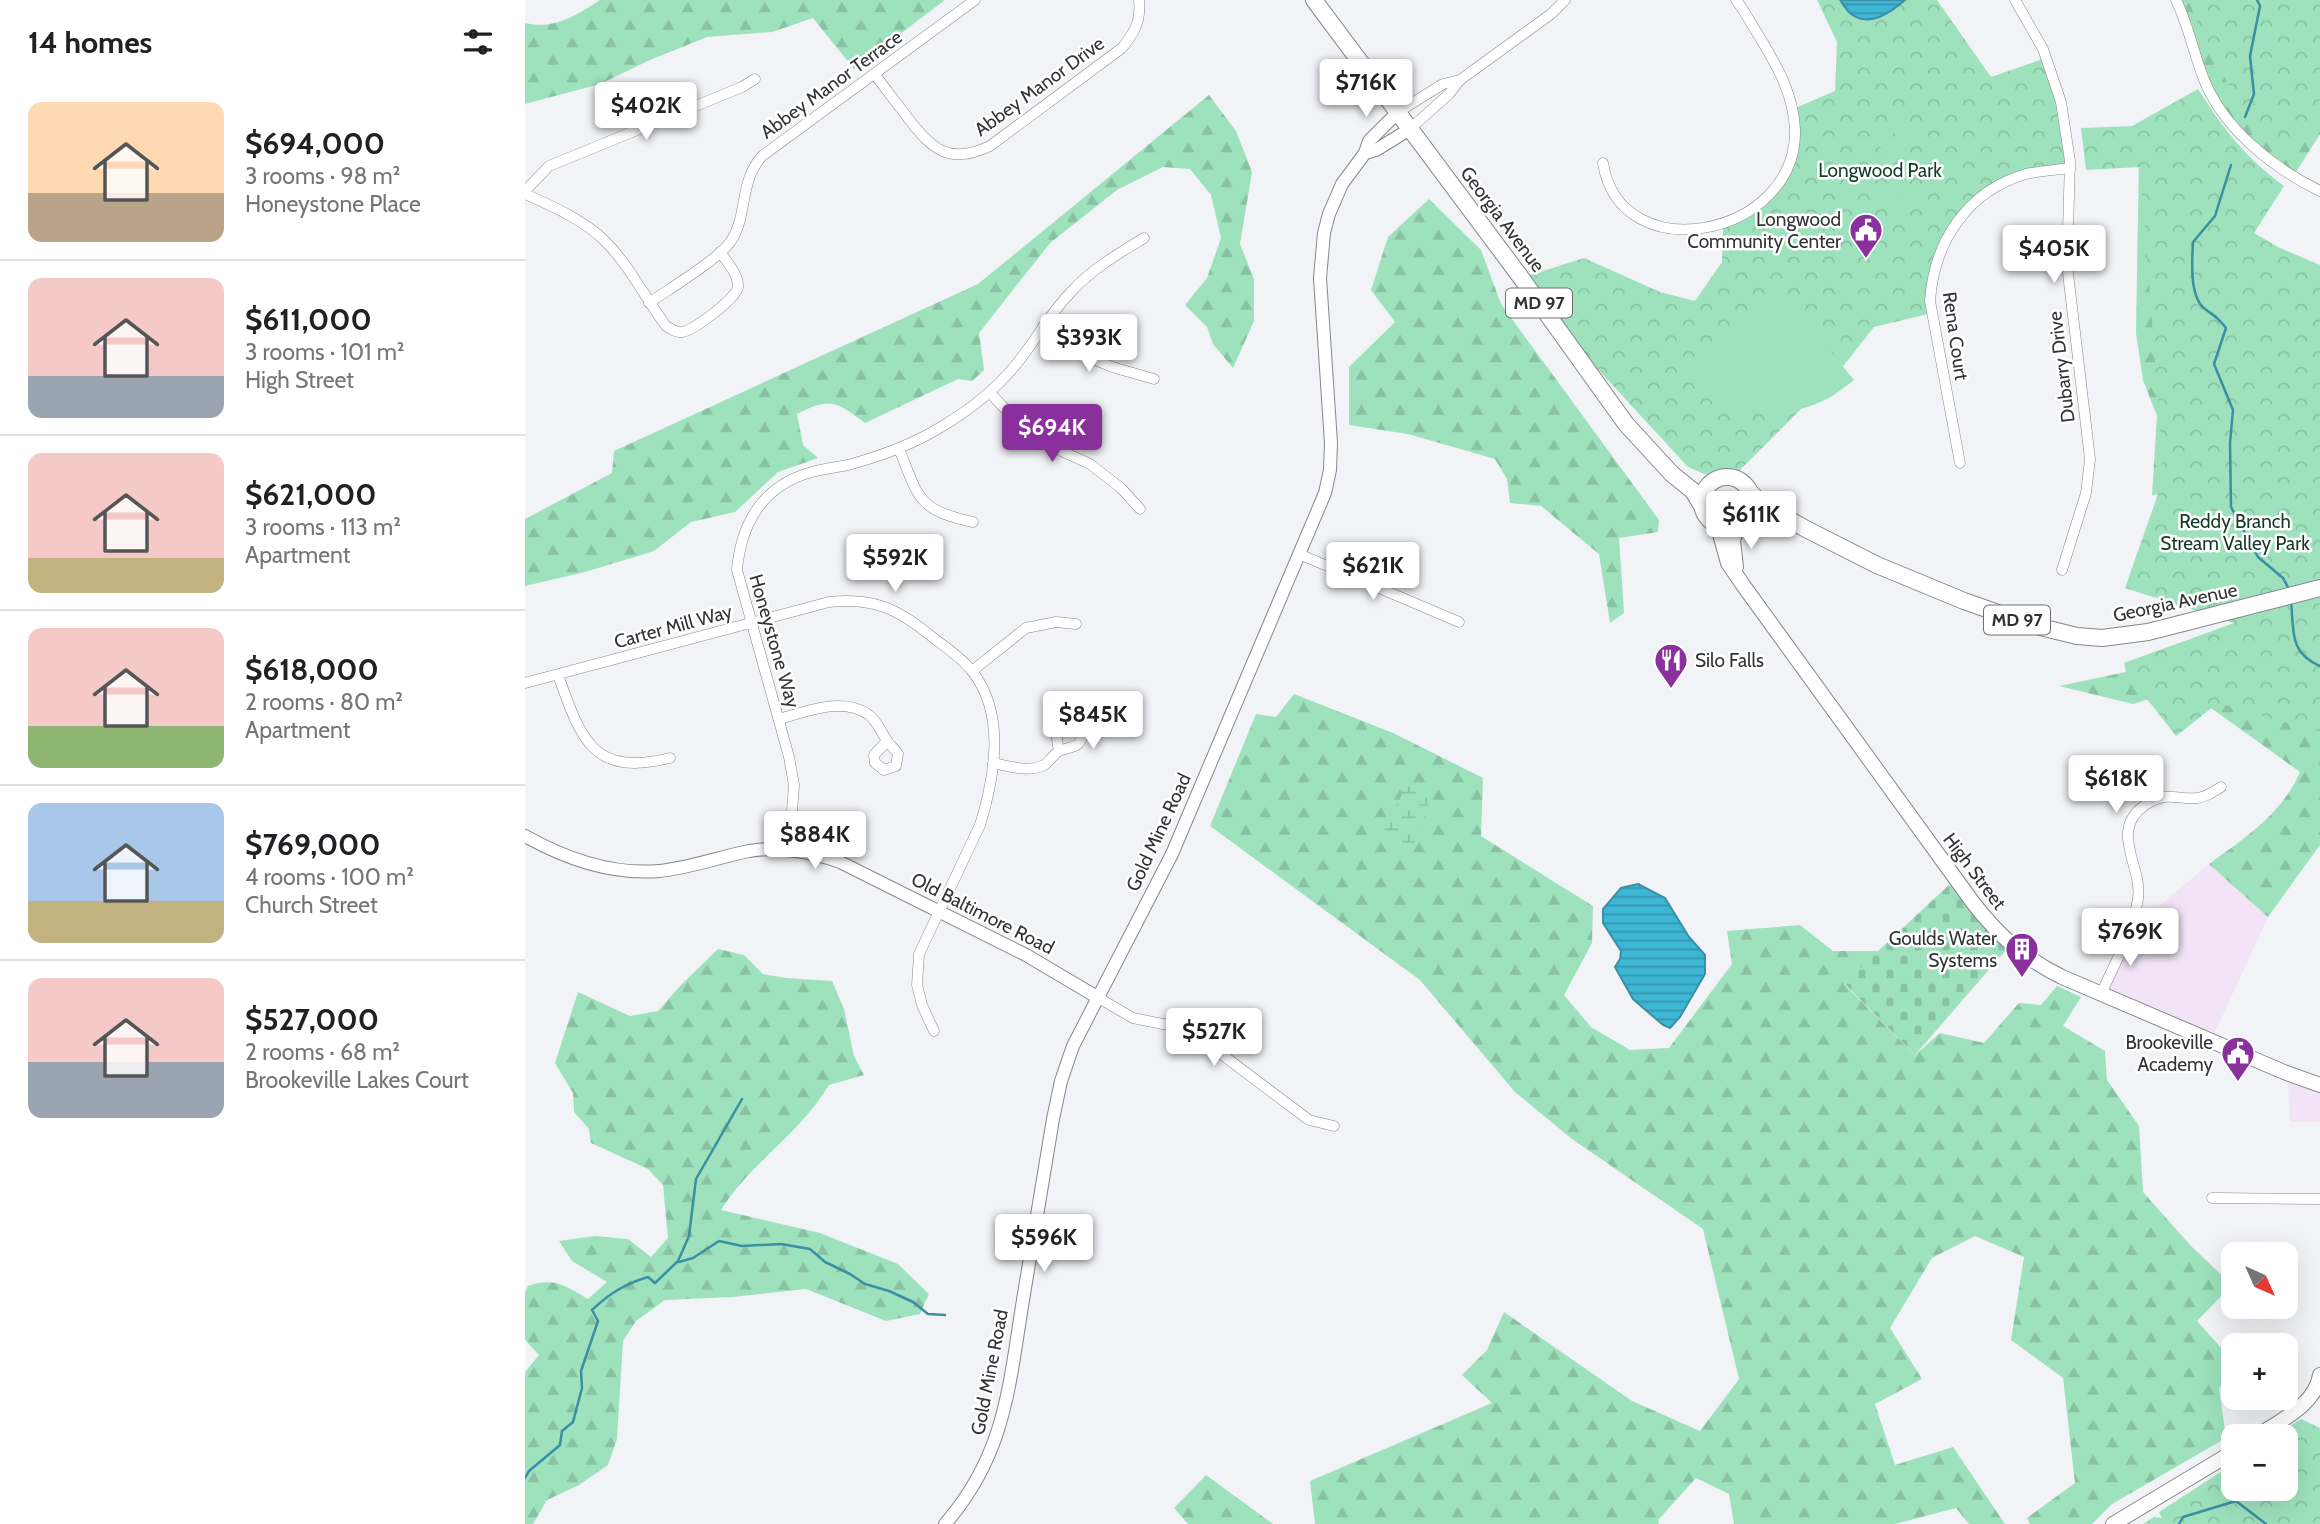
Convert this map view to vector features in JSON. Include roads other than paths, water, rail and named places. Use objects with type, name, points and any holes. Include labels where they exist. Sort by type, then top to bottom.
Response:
[{"type":"main road","name":"Georgia Avenue","points":[[1314,0],[1626,425],[1693,491],[1702,506]]},
{"type":"main road","name":"Georgia Avenue","points":[[1661,462],[1709,484]]},
{"type":"main road","name":"MD 97","points":[[1709,484],[1722,477],[1737,478],[1752,494]]},
{"type":"main road","points":[[1702,506],[1704,491],[1709,484]]},
{"type":"main road","name":"Georgia Avenue","points":[[1752,494],[1762,504],[1806,530],[1877,565],[1964,601],[2032,625],[2077,636],[2125,636],[2313,590]]},
{"type":"main road","points":[[1737,576],[1733,552],[1743,521],[1752,509],[1752,494]]},
{"type":"main road","name":"MD 97","points":[[1702,506],[1711,522],[1723,527],[1743,521]]},
{"type":"main road","name":"Georgia Avenue","points":[[1743,521],[1768,517],[1806,530]]},
{"type":"main road","name":"High Street","points":[[1711,522],[1720,534],[1728,563],[1737,576],[1990,925],[2009,944],[2050,972],[2284,1072],[2320,1084]]},
{"type":"main road","points":[[2274,1424],[2308,1400],[2319,1383],[2320,1375]]},
{"type":"main road","points":[[2113,1524],[2221,1459]]},
{"type":"street","name":"Abbey Manor Terrace","points":[[649,303],[720,253],[731,241],[738,225],[747,179],[762,156],[975,0]]},
{"type":"street","name":"Abbey Manor Drive","points":[[875,75],[933,148],[949,154],[974,154],[990,146],[1122,48],[1134,33],[1140,16],[1139,0]]},
{"type":"street","name":"Gold Mine Road","points":[[1365,153],[1376,150],[1411,129],[1449,94],[1460,80],[1551,14],[1566,0]]},
{"type":"street","points":[[1603,163],[1610,185],[1621,202],[1647,222],[1672,228],[1712,228],[1734,221],[1759,205],[1777,184],[1789,162],[1795,132],[1793,109],[1779,69],[1736,0]]},
{"type":"street","name":"Dubarry Drive","points":[[2015,0],[2043,49],[2061,102],[2067,130],[2070,169],[2067,265],[2090,459],[2086,493],[2062,570]]},
{"type":"street","points":[[2176,0],[2203,79],[2224,113],[2269,159],[2293,177],[2320,191]]},
{"type":"street","points":[[720,253],[739,284],[737,293],[690,329],[681,332],[666,327],[613,250],[598,234],[525,193],[549,166],[742,87],[755,79]]},
{"type":"street","name":"Gold Mine Road","points":[[945,1524],[977,1481],[999,1432],[1057,1098],[1073,1046],[1172,854],[1325,493],[1331,457],[1320,287],[1321,245],[1329,214],[1339,190],[1365,153],[1369,141],[1398,112],[1443,85],[1460,80]]},
{"type":"street","name":"Rena Court","points":[[1960,463],[1930,301],[1932,278],[1939,254],[1956,222],[1974,202],[1994,188],[2027,174],[2070,169]]},
{"type":"street","name":"Honeystone Way","points":[[789,851],[794,785],[779,719],[737,570],[739,546],[750,517],[763,501],[786,484],[810,472],[899,449],[943,426],[990,393],[1016,365],[1071,292],[1090,273],[1144,238]]},
{"type":"street","points":[[1043,327],[1112,368],[1154,379]]},
{"type":"street","points":[[990,393],[1034,438],[1090,464],[1121,488],[1140,509]]},
{"type":"street","points":[[899,449],[917,493],[925,503],[937,513],[973,522]]},
{"type":"street","points":[[1299,554],[1459,622]]},
{"type":"street","name":"Carter Mill Way","points":[[525,683],[829,602],[851,600],[872,603],[911,619],[972,671],[984,691],[995,734],[993,763],[980,825],[919,954],[916,985],[934,1031]]},
{"type":"street","points":[[972,671],[1026,628],[1056,622],[1076,624]]},
{"type":"street","points":[[558,675],[578,728],[601,755],[629,764],[647,764],[670,758]]},
{"type":"street","points":[[779,719],[829,706],[851,707],[868,714],[880,726],[887,741]]},
{"type":"street","points":[[993,763],[1027,769],[1044,765],[1059,750]]},
{"type":"street","points":[[2101,994],[2131,929],[2139,896],[2127,829],[2132,817],[2149,802],[2163,797],[2175,795],[2195,798],[2208,795],[2221,787]]},
{"type":"street","name":"Old Baltimore Road","points":[[525,836],[553,851],[587,864],[620,870],[657,871],[685,867],[752,851],[805,852],[840,862],[939,911],[1026,955],[1097,997]]},
{"type":"street","points":[[1097,997],[1133,1018],[1188,1029],[1309,1120],[1334,1126]]},
{"type":"street","points":[[2212,1198],[2320,1199]]},
{"type":"water","points":[[1840,0],[1905,0],[1880,17],[1865,19],[1851,14]]},
{"type":"water","points":[[1638,884],[1665,898],[1689,937],[1705,955],[1705,974],[1680,1017],[1670,1028],[1633,999],[1615,967],[1621,951],[1603,923],[1603,909],[1621,888]]},
{"type":"waterway","points":[[2245,117],[2254,94],[2250,56],[2260,6],[2257,0]]},
{"type":"waterway","points":[[2231,165],[2215,216],[2193,242],[2194,287],[2200,303],[2226,328],[2214,364],[2233,410],[2230,443],[2231,507],[2258,557],[2283,578],[2290,591]]},
{"type":"waterway","points":[[2291,601],[2293,631],[2298,648],[2310,661],[2320,666]]},
{"type":"waterway","points":[[525,1478],[529,1471],[560,1445],[562,1431],[573,1422],[582,1388],[581,1371],[598,1321],[592,1310],[632,1283],[648,1277],[655,1283],[678,1261],[689,1236],[696,1179],[742,1099]]},
{"type":"waterway","points":[[679,1262],[693,1258],[719,1241],[742,1246],[781,1244],[810,1249],[825,1262],[865,1284],[913,1302],[928,1314],[945,1315]]},
{"type":"waterway","points":[[2179,1524],[2183,1517],[2236,1501],[2266,1524]]},
{"type":"place","name":"Longwood Community Center","points":[[1866,260]]},
{"type":"place","name":"Silo Falls","points":[[1671,690]]},
{"type":"place","name":"Goulds Water Systems","points":[[2022,979]]},
{"type":"place","name":"Brookeville Academy","points":[[2238,1083]]},
{"type":"park label","name":"Longwood Park","points":[[1880,170]]},
{"type":"park label","name":"Reddy Branch Stream Valley Park","points":[[2235,532]]}]
